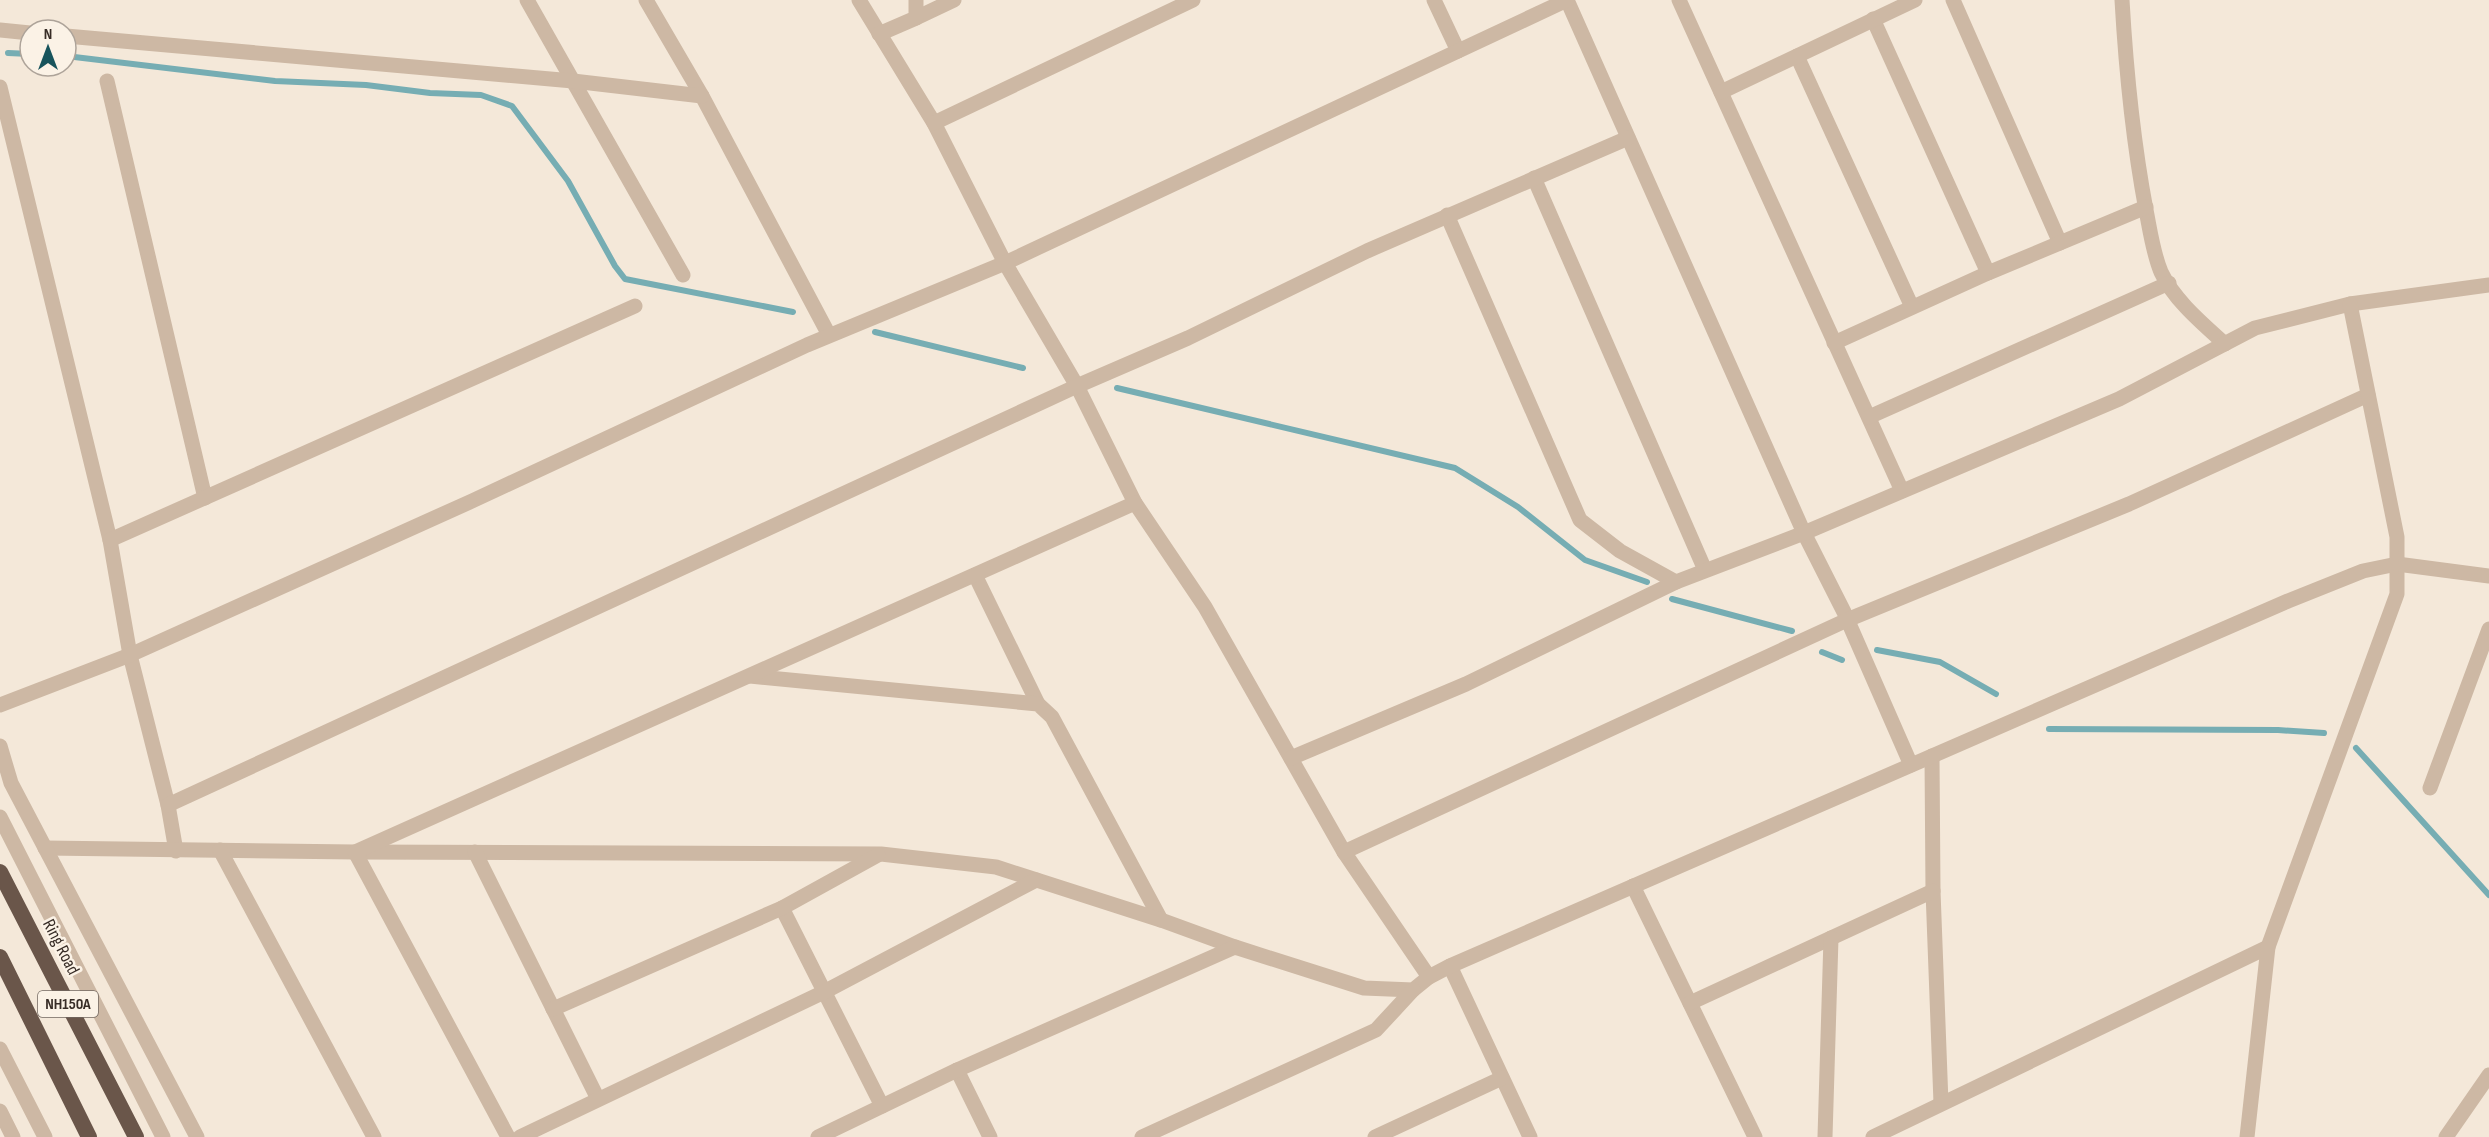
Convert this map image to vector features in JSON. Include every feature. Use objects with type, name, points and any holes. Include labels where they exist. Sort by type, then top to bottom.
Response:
[{"type":"highway","name":"Ring Road","points":[[0,872],[136,1137]]},
{"type":"highway","name":"NH150A","points":[[0,957],[88,1137]]},
{"type":"street","points":[[527,0],[683,275]]},
{"type":"street","points":[[646,0],[702,96],[829,335]]},
{"type":"street","points":[[859,0],[934,123],[1005,263],[1077,386],[1135,503],[1205,607],[1344,852],[1429,977]]},
{"type":"street","points":[[916,0],[916,18]]},
{"type":"street","points":[[879,34],[954,0]]},
{"type":"street","points":[[934,123],[1193,0]]},
{"type":"street","points":[[1434,0],[1458,51]]},
{"type":"street","points":[[0,705],[130,655],[472,501],[829,335],[1005,263],[1567,0],[1804,533],[1847,620],[1911,765]]},
{"type":"street","points":[[1678,0],[1902,491]]},
{"type":"street","points":[[1721,92],[1915,0]]},
{"type":"street","points":[[1953,0],[2060,243]]},
{"type":"street","points":[[2122,0],[2139,171],[2161,273],[2205,326],[2225,344]]},
{"type":"street","points":[[1873,19],[1988,273]]},
{"type":"street","points":[[0,30],[18,32]]},
{"type":"street","points":[[78,37],[573,81],[702,96]]},
{"type":"street","points":[[1797,56],[1912,308]]},
{"type":"street","points":[[107,81],[205,498]]},
{"type":"street","points":[[0,87],[110,540],[130,655],[168,806],[176,851]]},
{"type":"street","points":[[168,806],[1077,386],[1188,338],[1367,251],[1628,138]]},
{"type":"street","points":[[1534,178],[1705,570]]},
{"type":"street","points":[[1833,343],[1988,273],[2146,207]]},
{"type":"street","points":[[1447,215],[1580,520],[1620,551],[1676,582]]},
{"type":"street","points":[[1869,417],[2169,283]]},
{"type":"street","points":[[1291,758],[1466,684],[1676,582],[1804,533],[2120,399],[2255,328],[2350,304],[2489,285]]},
{"type":"street","points":[[2247,1137],[2268,946],[2397,594],[2397,537],[2350,304]]},
{"type":"street","points":[[110,540],[635,306]]},
{"type":"street","points":[[1344,852],[1847,620],[2129,504],[2368,395]]},
{"type":"street","points":[[355,852],[1135,503]]},
{"type":"street","points":[[1142,1137],[1376,1030],[1413,990],[1429,977],[1450,966],[2288,601],[2363,571],[2397,564],[2489,576]]},
{"type":"street","points":[[975,575],[1038,704],[1052,717],[1161,920]]},
{"type":"street","points":[[2430,788],[2489,628]]},
{"type":"street","points":[[747,676],[1038,704]]},
{"type":"street","points":[[0,746],[11,783],[197,1137]]},
{"type":"street","points":[[1932,756],[1933,891],[1941,1103]]},
{"type":"street","points":[[0,818],[163,1137]]},
{"type":"street","points":[[45,848],[176,851],[881,854],[996,867],[1364,988],[1413,990]]},
{"type":"street","points":[[220,850],[374,1137]]},
{"type":"street","points":[[355,852],[508,1137]]},
{"type":"street","points":[[475,852],[598,1099]]},
{"type":"street","points":[[553,1009],[782,908],[881,854]]},
{"type":"street","points":[[520,1137],[824,992],[1036,880]]},
{"type":"street","points":[[1633,886],[1755,1137]]},
{"type":"street","points":[[1690,1003],[1933,891]]},
{"type":"street","points":[[782,908],[882,1106]]},
{"type":"street","points":[[1825,1137],[1831,938]]},
{"type":"street","points":[[1873,1137],[2268,946]]},
{"type":"street","points":[[818,1137],[957,1070],[1234,947]]},
{"type":"street","points":[[1450,966],[1530,1137]]},
{"type":"street","points":[[0,1049],[45,1137]]},
{"type":"street","points":[[957,1070],[990,1137]]},
{"type":"street","points":[[2446,1137],[2489,1075]]},
{"type":"street","points":[[1375,1137],[1502,1078]]},
{"type":"street","points":[[0,1111],[13,1137]]},
{"type":"waterway","points":[[8,53],[18,53]]},
{"type":"waterway","points":[[78,57],[275,81],[366,85],[430,93],[481,95],[512,106],[568,181],[615,266],[625,279],[793,312]]},
{"type":"waterway","points":[[875,332],[1023,368]]},
{"type":"waterway","points":[[1117,388],[1455,468],[1518,507],[1585,560],[1647,582]]},
{"type":"waterway","points":[[1672,599],[1792,631]]},
{"type":"waterway","points":[[1877,650],[1940,662],[1996,694]]},
{"type":"waterway","points":[[1822,652],[1842,660]]},
{"type":"waterway","points":[[2049,729],[2278,730],[2324,733]]},
{"type":"waterway","points":[[2356,748],[2489,895]]}]
